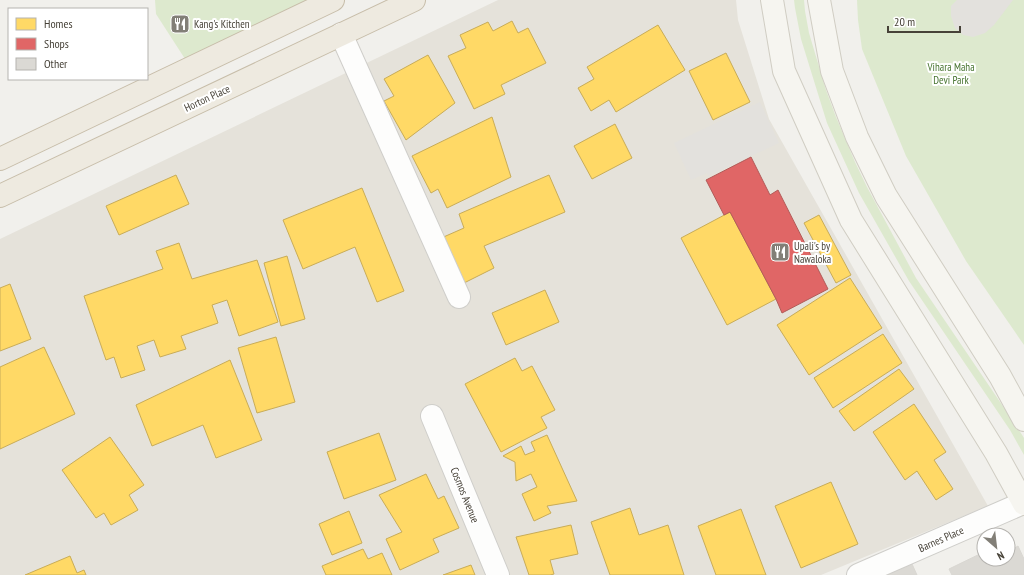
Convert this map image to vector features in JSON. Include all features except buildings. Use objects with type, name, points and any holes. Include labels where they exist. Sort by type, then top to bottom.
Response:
[{"type":"highway","points":[[0,159],[333,0]]},
{"type":"highway","name":"Horton Place","points":[[0,196],[414,0]]},
{"type":"main road","points":[[772,0],[784,71],[851,220],[996,453],[1024,503]]},
{"type":"main road","points":[[819,0],[832,71],[858,137],[876,176],[886,196],[1000,376],[1024,420]]},
{"type":"main road","points":[[1000,376],[1024,399]]},
{"type":"street","points":[[341,34],[459,297]]},
{"type":"street","name":"Cosmos Avenue","points":[[432,416],[498,575]]},
{"type":"street","name":"Barnes Place","points":[[858,575],[1024,503]]},
{"type":"shaded area","points":[[498,0],[736,0],[738,20],[769,119],[988,506],[821,575],[0,575],[0,239]]},
{"type":"shaded area","points":[[957,0],[1013,0],[994,25],[985,33],[973,37],[963,35],[955,28],[951,16],[951,6]]},
{"type":"shaded area","points":[[760,102],[779,143],[709,176],[707,173],[691,180],[674,143]]},
{"type":"green space","points":[[155,0],[323,0],[187,62],[156,14]]},
{"type":"green space","points":[[794,0],[804,0],[809,33],[826,90],[855,162],[867,187],[916,278],[1024,438],[1024,455],[1010,430],[909,281],[859,193],[827,123],[801,39]]},
{"type":"green space","name":"Vihara Maha Devi Park","points":[[857,0],[1024,0],[1024,345],[966,261],[906,156],[862,49]]},
{"type":"place","name":"Kang's Kitchen","points":[[180,24]]},
{"type":"place","name":"Upali's by Nawaloka","points":[[780,252]]}]
